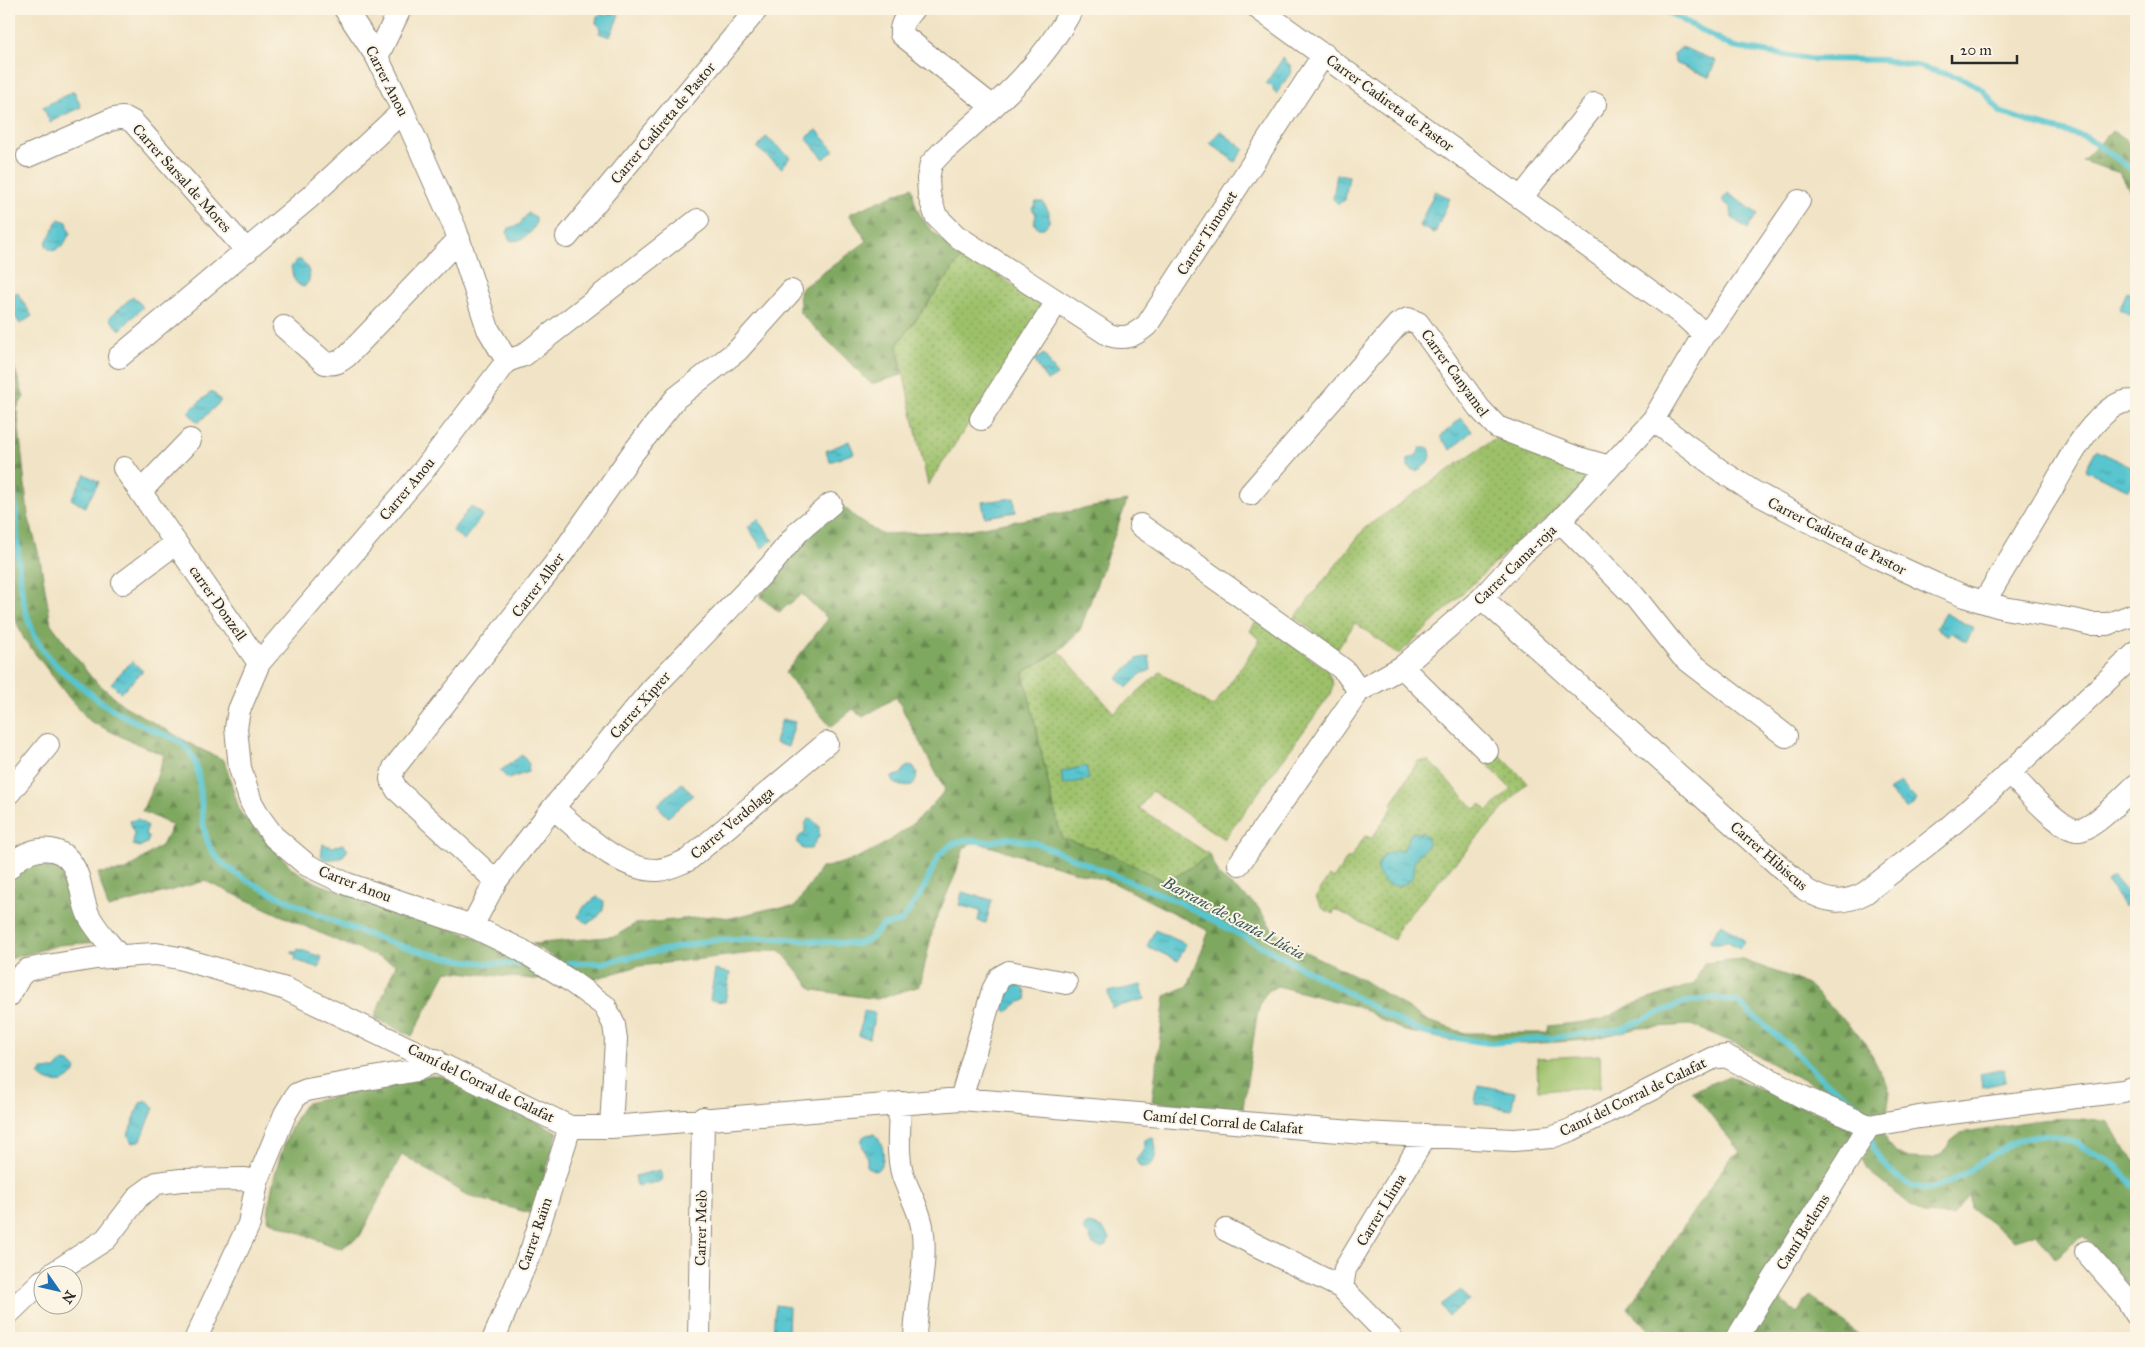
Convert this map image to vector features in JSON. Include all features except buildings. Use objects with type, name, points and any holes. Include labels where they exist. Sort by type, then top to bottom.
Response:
[{"type":"street","name":"Carrer Anou","points":[[345,9],[377,57],[402,111],[455,228],[488,329],[507,361]]},
{"type":"street","points":[[377,57],[400,9]]},
{"type":"street","name":"Carrer Cadireta de Pastor","points":[[567,237],[757,9]]},
{"type":"street","points":[[914,9],[900,27],[901,34],[993,107]]},
{"type":"street","name":"Carrer Timonet","points":[[1072,9],[1040,58],[1020,83],[931,164],[928,179],[929,195],[936,216],[955,235],[1109,335],[1118,338],[1128,337],[1147,325],[1324,54]]},
{"type":"street","name":"Carrer Cadireta de Pastor","points":[[1259,9],[1324,54],[1683,315],[1704,334]]},
{"type":"street","points":[[1521,198],[1595,104]]},
{"type":"street","points":[[119,357],[310,197],[402,111]]},
{"type":"street","name":"Carrer Sarsal de Mores","points":[[28,156],[110,120],[120,117],[127,118],[133,122],[247,251]]},
{"type":"street","points":[[1653,420],[1704,334],[1714,324],[1799,201]]},
{"type":"street","name":"Carrer Anou","points":[[611,1127],[616,1039],[614,1025],[605,1006],[570,980],[521,950],[472,926],[347,884],[326,876],[307,864],[274,837],[251,802],[240,768],[236,728],[239,710],[260,663],[423,471],[507,361],[524,355],[698,220]]},
{"type":"street","points":[[284,327],[325,364],[339,362],[347,356],[459,239]]},
{"type":"street","name":"Carrer Alber","points":[[496,881],[397,790],[391,779],[394,768],[557,561],[632,454],[676,398],[738,350],[791,291]]},
{"type":"street","points":[[981,420],[1057,302]]},
{"type":"street","name":"Carrer Canyamel","points":[[1250,494],[1398,324],[1408,319],[1418,323],[1479,408],[1497,427],[1575,457],[1610,467]]},
{"type":"street","points":[[1984,602],[2061,473],[2093,426],[2116,405],[2125,401],[2136,402]]},
{"type":"street","name":"Carrer Cadireta de Pastor","points":[[1653,420],[1721,471],[1792,514],[1913,575],[1964,596],[2004,608],[2098,625],[2136,614]]},
{"type":"street","name":"Carrer Cama-roja","points":[[1239,864],[1360,691],[1402,667],[1482,598],[1523,553],[1560,522],[1653,420]]},
{"type":"street","points":[[141,491],[190,440]]},
{"type":"street","name":"carrer Donzell","points":[[124,468],[260,663]]},
{"type":"street","name":"Carrer Xiprer","points":[[472,926],[496,881],[552,808],[652,689],[771,565],[799,531],[832,504]]},
{"type":"street","points":[[1560,522],[1635,597],[1682,656],[1786,736]]},
{"type":"street","points":[[1140,525],[1336,664],[1345,671],[1360,691]]},
{"type":"street","points":[[122,583],[176,543]]},
{"type":"street","name":"Carrer Hibiscus","points":[[1482,598],[1806,890],[1820,899],[1840,902],[1856,898],[1865,893],[1941,834],[2136,653]]},
{"type":"street","points":[[1402,667],[1487,751]]},
{"type":"street","name":"Carrer Verdolaga","points":[[552,808],[618,859],[637,867],[658,870],[673,867],[688,860],[827,743]]},
{"type":"street","points":[[9,793],[48,746]]},
{"type":"street","points":[[2009,772],[2063,824],[2079,830],[2096,821],[2136,785]]},
{"type":"street","points":[[9,868],[21,856],[42,848],[64,856],[72,864],[89,916],[119,956]]},
{"type":"street","name":"Camí del Corral de Calafat","points":[[9,996],[14,976],[27,970],[119,956],[156,954],[168,956],[264,981],[286,989],[436,1060],[570,1127],[611,1127],[703,1118],[961,1099],[1363,1133],[1514,1140],[1552,1136],[1571,1130],[1712,1058],[1726,1056],[1803,1097],[1869,1126]]},
{"type":"street","points":[[961,1099],[993,990],[1000,977],[1009,972],[1066,983]]},
{"type":"street","points":[[204,1334],[249,1224],[257,1182],[285,1114],[300,1092],[418,1070],[436,1060]]},
{"type":"street","points":[[1869,1126],[1918,1117],[2123,1091],[2136,1087]]},
{"type":"street","points":[[900,1103],[900,1158],[904,1176],[919,1214],[923,1236],[923,1258],[915,1338]]},
{"type":"street","name":"Carrer Melò","points":[[699,1338],[703,1118]]},
{"type":"street","name":"Camí Betlems","points":[[1737,1338],[1869,1126]]},
{"type":"street","name":"Carrer Raïm","points":[[494,1338],[532,1248],[570,1127]]},
{"type":"street","name":"Carrer Llima","points":[[1342,1288],[1345,1269],[1426,1136]]},
{"type":"street","points":[[67,1264],[106,1238],[139,1196],[157,1183],[181,1180],[245,1179],[257,1182]]},
{"type":"street","points":[[1226,1230],[1342,1288],[1391,1338]]},
{"type":"street","points":[[2086,1252],[2124,1296],[2136,1314]]},
{"type":"street","points":[[9,1313],[32,1291]]},
{"type":"green space","points":[[2112,131],[2125,139],[2136,152],[2136,202],[2120,173],[2082,161]]},
{"type":"green space","points":[[912,187],[916,206],[924,221],[943,240],[964,254],[897,345],[902,375],[871,384],[800,313],[799,290],[867,241],[849,214]]},
{"type":"green space","points":[[964,254],[1046,306],[928,485],[897,345]]},
{"type":"green space","points":[[9,351],[24,397],[17,408],[28,515],[40,559],[51,624],[91,677],[123,705],[196,747],[224,760],[240,812],[293,869],[319,884],[475,937],[554,981],[447,971],[412,1036],[374,1018],[396,964],[333,939],[205,881],[108,908],[98,873],[125,871],[163,844],[172,825],[142,811],[164,755],[90,721],[70,699],[24,639],[9,605]]},
{"type":"green space","points":[[1495,438],[1591,476],[1559,511],[1522,537],[1399,654],[1355,623],[1337,650],[1295,617],[1366,527]]},
{"type":"green space","points":[[1127,501],[1080,630],[1064,647],[1023,673],[1062,838],[1106,852],[1167,882],[1210,855],[1220,877],[1257,906],[1273,930],[1293,946],[1360,978],[1428,1021],[1465,1033],[1547,1033],[1549,1026],[1601,1020],[1631,1005],[1694,984],[1704,963],[1740,959],[1793,978],[1812,988],[1865,1042],[1890,1091],[1884,1135],[1897,1153],[1909,1158],[1933,1159],[1942,1154],[1951,1141],[1961,1133],[2016,1123],[2072,1118],[2108,1122],[2120,1143],[2136,1161],[2136,1298],[2115,1270],[2083,1235],[2055,1258],[2036,1233],[2014,1240],[1971,1208],[1969,1195],[1953,1216],[1922,1214],[1867,1170],[1853,1135],[1760,1284],[1797,1313],[1810,1296],[1864,1338],[1656,1338],[1628,1308],[1730,1158],[1740,1152],[1692,1091],[1729,1076],[1850,1126],[1835,1095],[1783,1070],[1739,1045],[1691,1025],[1638,1028],[1588,1040],[1522,1044],[1448,1040],[1405,1031],[1362,1008],[1277,986],[1268,991],[1262,999],[1257,1015],[1243,1108],[1152,1102],[1165,996],[1188,986],[1209,931],[1114,883],[975,842],[964,848],[955,875],[934,924],[920,986],[877,999],[813,990],[780,950],[639,966],[590,980],[532,944],[616,936],[635,924],[713,916],[731,918],[773,908],[795,907],[821,868],[857,858],[890,840],[920,817],[945,790],[896,697],[863,717],[853,709],[831,727],[785,673],[828,619],[802,594],[779,612],[760,596],[810,532],[844,507],[861,522],[881,534],[961,531]]},
{"type":"green space","points":[[1257,620],[1327,670],[1333,684],[1331,694],[1224,839],[1152,791],[1139,808],[1210,855],[1167,882],[1062,838],[1022,673],[1059,651],[1114,713],[1160,672],[1213,707],[1260,640],[1250,631]]},
{"type":"green space","points":[[1496,751],[1527,782],[1399,926],[1394,940],[1335,909],[1333,914],[1322,908],[1316,897],[1329,876],[1333,879],[1348,857],[1350,859],[1365,836],[1372,838],[1393,807],[1391,805],[1418,761],[1429,761],[1475,809],[1481,804],[1488,811],[1511,789],[1485,762]]},
{"type":"green space","points":[[33,861],[56,861],[66,870],[101,942],[59,945],[9,959],[9,884],[22,869]]},
{"type":"green space","points":[[1600,1055],[1601,1087],[1538,1090],[1537,1058]]},
{"type":"green space","points":[[432,1075],[444,1077],[558,1132],[533,1214],[466,1195],[402,1154],[360,1236],[340,1249],[268,1220],[271,1191],[285,1142],[298,1114],[306,1103]]},
{"type":"water","points":[[609,10],[619,15],[610,37],[599,33],[601,28],[596,23],[597,16],[602,14],[607,16]]},
{"type":"water","points":[[1682,47],[1716,61],[1709,77],[1675,63],[1674,54]]},
{"type":"water","points":[[1283,58],[1290,65],[1292,71],[1276,94],[1273,91],[1274,88],[1266,83]]},
{"type":"water","points":[[74,91],[81,107],[50,122],[43,107]]},
{"type":"water","points":[[817,130],[834,150],[824,159],[806,138]]},
{"type":"water","points":[[1220,131],[1244,149],[1235,162],[1210,143]]},
{"type":"water","points":[[766,137],[790,157],[782,168],[757,148]]},
{"type":"water","points":[[1337,174],[1349,176],[1345,200],[1338,204],[1333,199]]},
{"type":"water","points":[[1435,191],[1450,198],[1435,233],[1419,226]]},
{"type":"water","points":[[1728,193],[1758,214],[1747,229],[1732,218],[1731,208],[1722,200]]},
{"type":"water","points":[[1036,202],[1043,202],[1049,212],[1049,222],[1044,228],[1038,228],[1034,224],[1036,214],[1032,209]]},
{"type":"water","points":[[528,213],[536,217],[532,231],[524,238],[515,241],[510,240],[507,233],[509,228],[519,225]]},
{"type":"water","points":[[59,219],[67,222],[70,233],[63,246],[53,251],[46,244]]},
{"type":"water","points":[[297,260],[301,260],[309,273],[309,280],[304,287],[296,282],[293,276],[291,267]]},
{"type":"water","points":[[17,292],[32,316],[20,324],[9,307],[9,297]]},
{"type":"water","points":[[2127,292],[2136,297],[2136,318],[2119,309]]},
{"type":"water","points":[[133,296],[143,307],[120,330],[109,318]]},
{"type":"water","points":[[1044,354],[1057,375],[1047,381],[1034,360]]},
{"type":"water","points":[[212,391],[221,401],[198,423],[188,412]]},
{"type":"water","points":[[1461,418],[1472,431],[1451,450],[1440,437]]},
{"type":"water","points":[[849,441],[854,453],[830,462],[826,451]]},
{"type":"water","points":[[1420,448],[1429,448],[1431,456],[1426,464],[1416,471],[1408,466],[1408,459],[1417,455]]},
{"type":"water","points":[[2096,450],[2136,469],[2136,474],[2129,490],[2085,470]]},
{"type":"water","points":[[85,474],[99,482],[85,507],[71,499]]},
{"type":"water","points":[[1014,498],[1016,512],[985,517],[982,502]]},
{"type":"water","points":[[471,506],[483,515],[464,540],[452,531]]},
{"type":"water","points":[[758,519],[773,540],[762,548],[748,527]]},
{"type":"water","points":[[1945,613],[1974,628],[1966,642],[1952,633],[1949,636],[1936,628]]},
{"type":"water","points":[[1149,656],[1151,670],[1141,674],[1127,688],[1117,678],[1137,659]]},
{"type":"water","points":[[132,661],[143,671],[121,693],[111,683]]},
{"type":"water","points":[[782,719],[795,722],[788,747],[775,743]]},
{"type":"water","points":[[522,755],[529,764],[528,772],[508,779],[500,771]]},
{"type":"water","points":[[1086,766],[1089,779],[1063,785],[1061,772]]},
{"type":"water","points":[[906,767],[914,767],[917,772],[913,785],[901,786],[893,783],[892,777],[901,774]]},
{"type":"water","points":[[1900,782],[1917,801],[1907,810],[1889,791]]},
{"type":"water","points":[[682,783],[693,795],[668,817],[657,805]]},
{"type":"water","points":[[138,819],[148,827],[145,833],[149,838],[147,843],[139,847],[133,845],[134,833],[130,821]]},
{"type":"water","points":[[808,819],[813,820],[819,826],[819,836],[811,849],[803,849],[797,842],[799,837],[805,832],[805,824]]},
{"type":"water","points":[[1415,832],[1424,834],[1428,842],[1426,848],[1415,859],[1413,876],[1407,883],[1395,886],[1386,884],[1377,871],[1379,861],[1388,852],[1403,850],[1411,834]]},
{"type":"water","points":[[323,844],[332,847],[343,844],[348,850],[341,858],[325,860],[321,856]]},
{"type":"water","points":[[2114,877],[2133,899],[2124,906],[2107,882]]},
{"type":"water","points":[[962,892],[992,900],[986,923],[978,921],[980,911],[959,905]]},
{"type":"water","points":[[598,896],[604,902],[603,909],[594,920],[587,923],[578,917],[581,909]]},
{"type":"water","points":[[1722,924],[1745,941],[1740,948],[1726,941],[1714,945],[1709,941]]},
{"type":"water","points":[[1155,930],[1186,944],[1178,961],[1147,946]]},
{"type":"water","points":[[298,949],[322,957],[319,968],[295,960],[296,956],[291,952],[297,952]]},
{"type":"water","points":[[715,970],[730,973],[725,1002],[710,1000]]},
{"type":"water","points":[[1141,985],[1145,999],[1112,1008],[1108,992]]},
{"type":"water","points":[[1012,986],[1024,989],[1027,996],[1026,1000],[1018,1003],[1007,1012],[1001,1006]]},
{"type":"water","points":[[863,1011],[875,1013],[870,1038],[859,1036]]},
{"type":"water","points":[[64,1061],[69,1062],[76,1069],[70,1078],[65,1081],[48,1081],[39,1074],[42,1070],[55,1069]]},
{"type":"water","points":[[2004,1069],[2006,1082],[1982,1087],[1980,1074]]},
{"type":"water","points":[[1478,1085],[1515,1092],[1511,1110],[1475,1103]]},
{"type":"water","points":[[148,1101],[154,1108],[141,1140],[132,1143],[128,1135],[140,1103]]},
{"type":"water","points":[[874,1134],[880,1142],[883,1152],[882,1163],[876,1171],[867,1167],[867,1159],[862,1143],[864,1136]]},
{"type":"water","points":[[1150,1137],[1154,1139],[1155,1143],[1155,1158],[1149,1167],[1140,1167],[1136,1160],[1143,1151],[1145,1140]]},
{"type":"water","points":[[660,1170],[663,1181],[637,1186],[635,1176]]},
{"type":"water","points":[[1089,1224],[1102,1228],[1110,1238],[1106,1246],[1101,1248],[1093,1245],[1089,1235],[1083,1230]]},
{"type":"water","points":[[1461,1290],[1469,1301],[1448,1316],[1441,1305]]},
{"type":"water","points":[[775,1305],[789,1307],[788,1336],[773,1335]]},
{"type":"waterway","points":[[1662,9],[1733,47],[1809,59],[1883,60],[1917,66],[1961,78],[1983,90],[2000,112],[2032,123],[2086,137],[2133,170],[2136,175]]},
{"type":"waterway","points":[[9,445],[15,492],[20,582],[29,623],[38,641],[49,658],[59,668],[106,706],[176,740],[187,748],[197,771],[207,840],[218,858],[234,872],[263,889],[335,922],[396,944],[458,959],[518,964]]},
{"type":"waterway","name":"Barranc de Santa Llúcia","points":[[568,963],[602,963],[712,940],[773,938],[857,944],[870,939],[882,926],[902,921],[923,890],[939,855],[951,845],[964,840],[991,842],[1007,838],[1036,843],[1177,901],[1338,987],[1384,1014],[1425,1033],[1489,1043],[1553,1038],[1622,1029],[1682,1003],[1715,998],[1737,1002],[1790,1047],[1823,1080],[1859,1106]]},
{"type":"waterway","name":"Barranc de Santa Llúcia","points":[[1870,1138],[1883,1163],[1899,1179],[1920,1188],[1932,1188],[1950,1182],[2016,1141],[2031,1136],[2046,1135],[2062,1138],[2082,1146],[2101,1157],[2115,1166],[2136,1188]]}]
